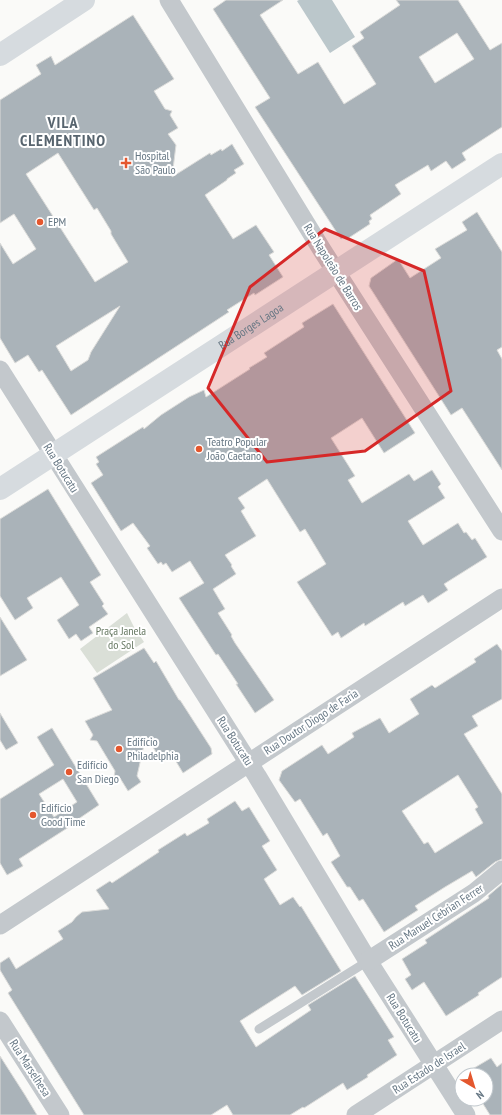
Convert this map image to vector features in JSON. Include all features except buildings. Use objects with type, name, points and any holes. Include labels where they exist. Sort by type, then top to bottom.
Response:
[{"type":"street","points":[[0,55],[84,0]]},
{"type":"street","name":"Rua Napoleão de Barros","points":[[169,0],[335,271],[502,531]]},
{"type":"street","name":"Rua Borges Lagoa","points":[[0,489],[502,164]]},
{"type":"street","name":"Rua Botucatu","points":[[0,370],[248,763],[368,961],[466,1115]]},
{"type":"street","name":"Rua Doutor Diogo de Faria","points":[[0,925],[502,598]]},
{"type":"street","name":"Rua Manuel Cebrian Ferrer","points":[[368,961],[474,893],[502,870]]},
{"type":"street","name":"Rua Marselhesa","points":[[0,1020],[60,1115]]},
{"type":"street","name":"Rua Estado de Israel","points":[[356,1115],[502,1020]]},
{"type":"lane","points":[[259,1029],[368,961]]},
{"type":"highlighted area","points":[[325,229],[424,271],[451,391],[365,451],[267,462],[208,388],[250,287]]},
{"type":"green space","name":"Praça Janela do Sol","points":[[127,613],[144,642],[97,673],[80,649]]},
{"type":"shaded area","points":[[332,0],[355,37],[330,53],[297,1]]},
{"type":"place","name":"Hospital São Paulo","points":[[126,163]]},
{"type":"place","name":"EPM","points":[[40,222]]},
{"type":"place","name":"Teatro Popular João Caetano","points":[[199,449]]},
{"type":"place","name":"Edifício Philadelphia","points":[[119,749]]},
{"type":"place","name":"Edifício San Diego","points":[[69,772]]},
{"type":"place","name":"Edifício Good Time","points":[[33,815]]},
{"type":"district","name":"VILA CLEMENTINO","points":[[63,131]]}]
